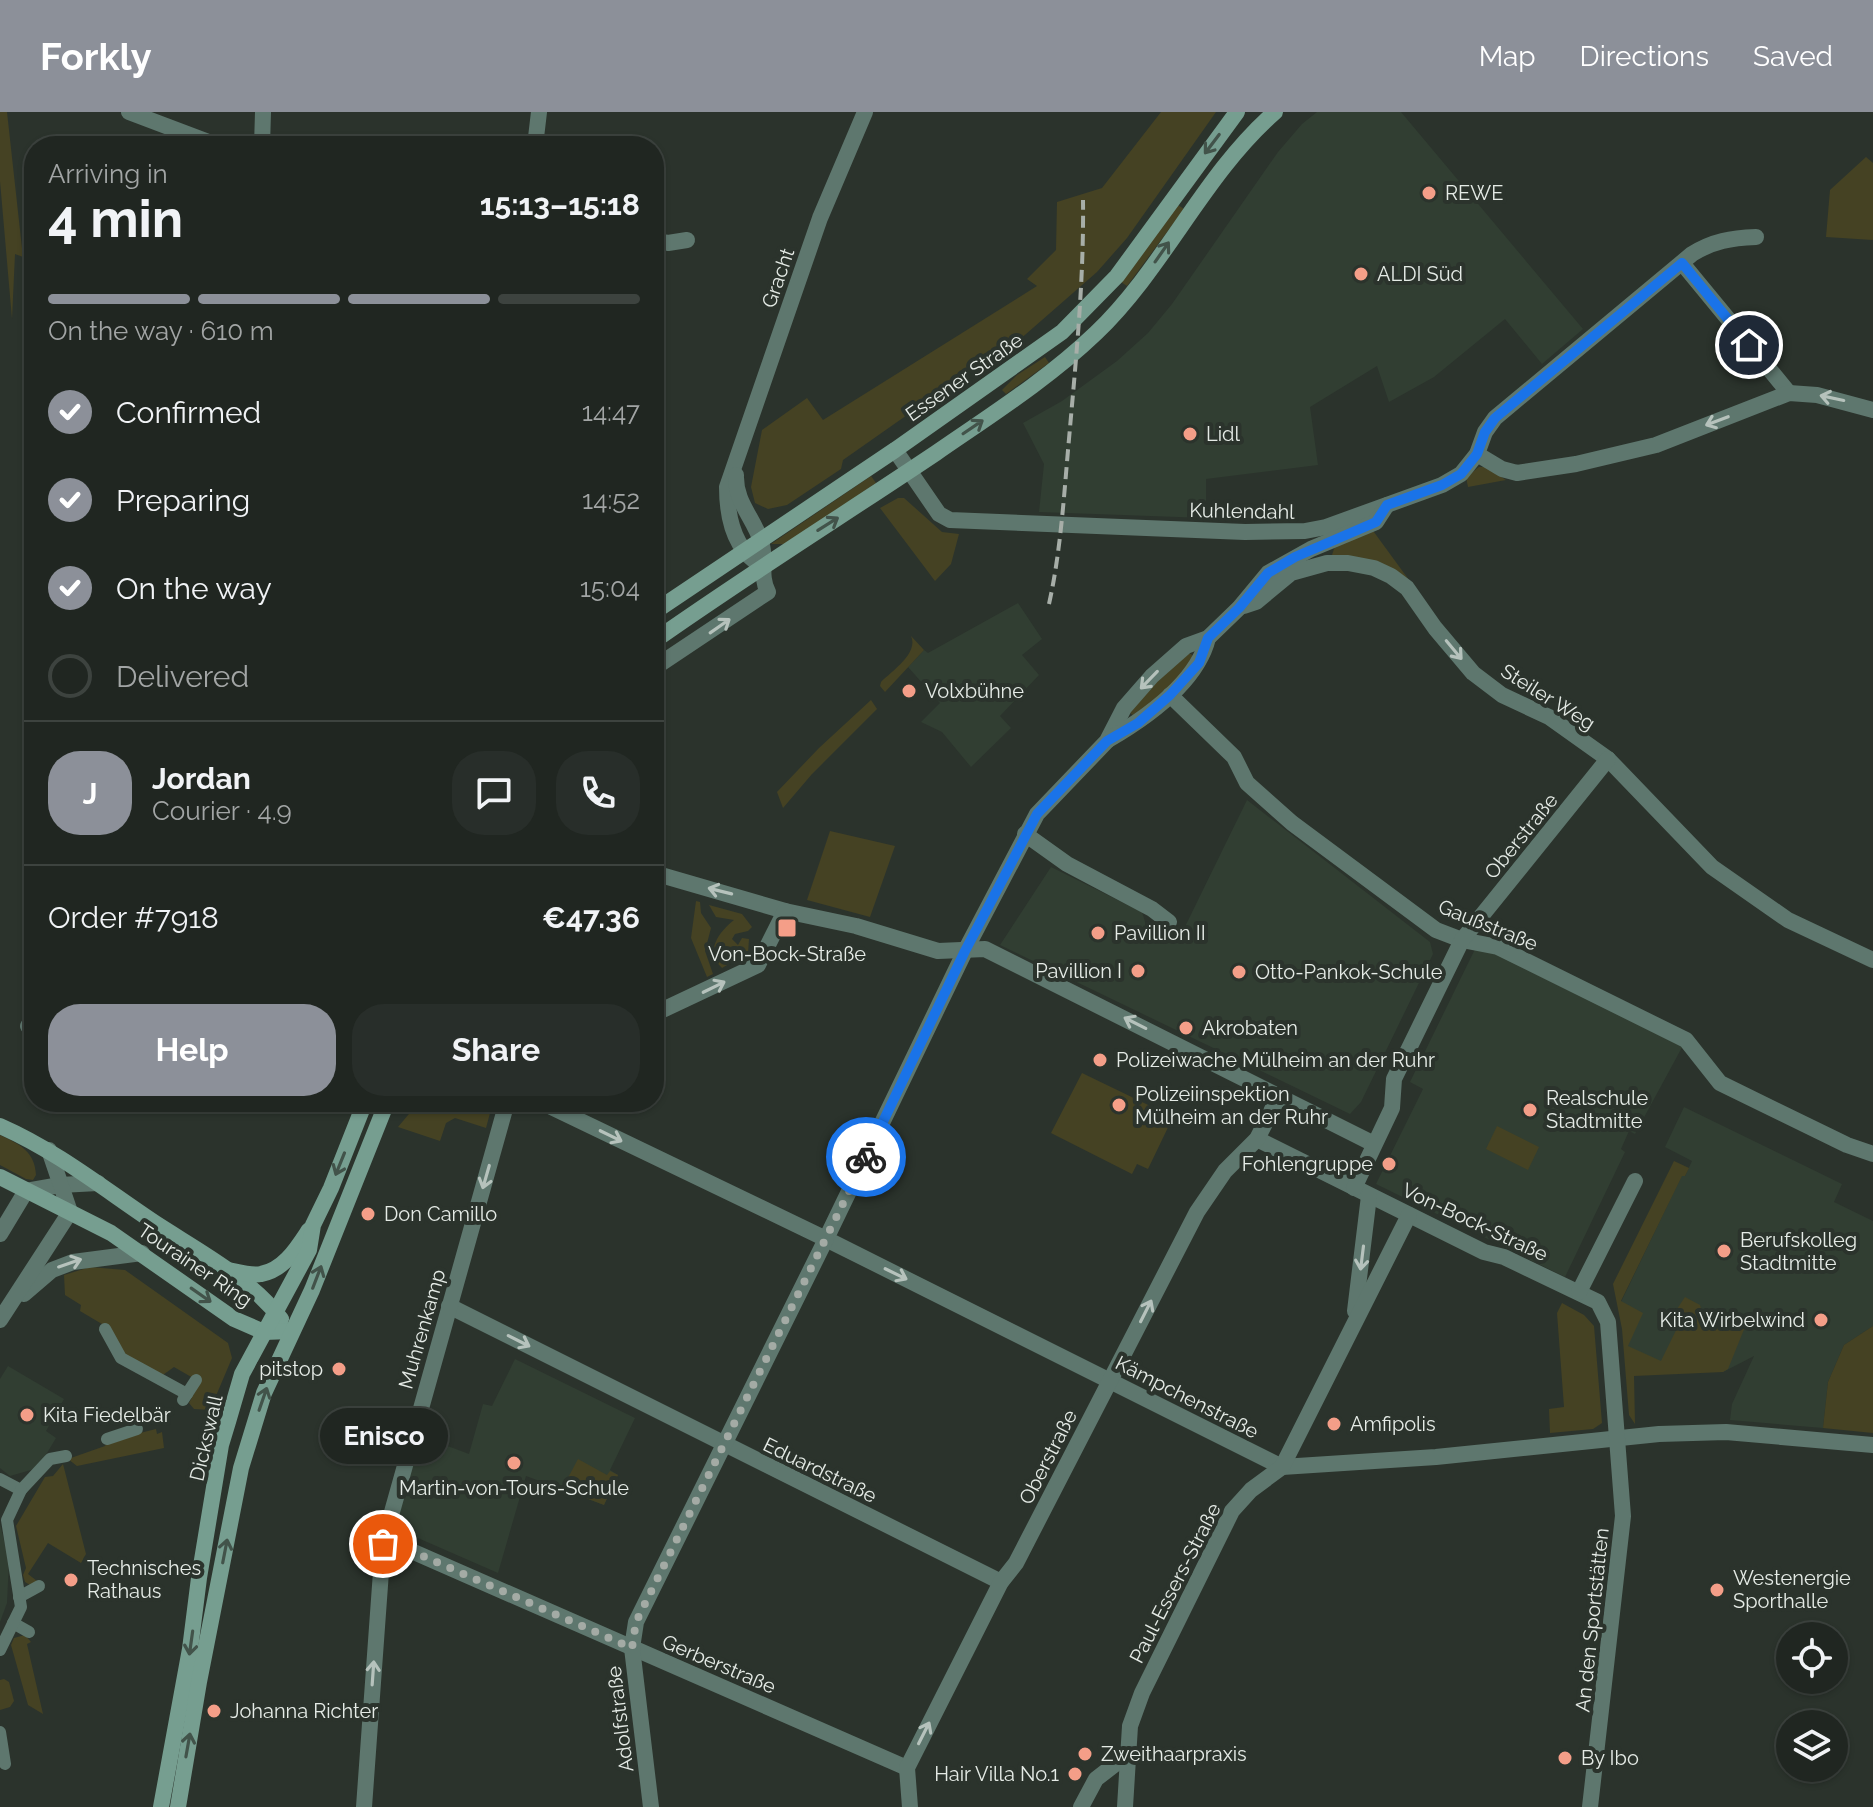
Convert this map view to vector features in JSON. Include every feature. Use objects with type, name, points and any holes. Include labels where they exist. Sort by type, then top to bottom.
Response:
[{"type":"main road","name":"Essener Straße","points":[[664,605],[895,450],[1062,332],[1117,276],[1237,112]]},
{"type":"main road","points":[[664,634],[1046,376],[1096,333],[1132,294],[1231,156],[1275,112]]},
{"type":"main road","name":"Dickswall","points":[[161,1807],[190,1649],[221,1445],[242,1374],[309,1250],[313,1225],[361,1112]]},
{"type":"main road","name":"Dickswall","points":[[178,1807],[241,1468],[264,1393],[312,1290],[386,1112]]},
{"type":"main road","name":"Tourainer Ring","points":[[0,1126],[49,1150],[226,1270],[275,1311],[291,1331]]},
{"type":"main road","name":"Tourainer Ring","points":[[0,1177],[97,1225],[234,1319],[264,1332],[291,1331]]},
{"type":"main road","name":"Tourainer Ring","points":[[226,1270],[259,1275],[276,1268],[294,1252],[313,1225]]},
{"type":"street","points":[[129,112],[193,136]]},
{"type":"street","points":[[262,136],[263,112]]},
{"type":"street","points":[[536,136],[539,112]]},
{"type":"street","name":"Gracht","points":[[736,461],[735,484],[740,504],[761,540],[764,553],[762,566],[744,552],[731,525],[727,487],[820,218],[865,112]]},
{"type":"street","name":"Kuhlendahl","points":[[895,450],[939,514],[950,520],[1284,532],[1326,527],[1442,485],[1461,474],[1477,454],[1485,432],[1495,418],[1682,263],[1707,245],[1724,239],[1756,237]]},
{"type":"street","points":[[664,242],[687,240]]},
{"type":"street","points":[[1682,263],[1789,393]]},
{"type":"street","points":[[1477,454],[1502,469],[1517,473],[1576,464],[1656,445],[1789,393],[1817,395],[1873,410]]},
{"type":"street","name":"Adolfstraße","points":[[1107,741],[1124,708],[1152,676],[1186,646],[1208,638],[1239,608],[1268,573],[1376,522],[1387,505]]},
{"type":"street","name":"Steiler Weg","points":[[1239,608],[1256,602],[1291,573],[1327,563],[1374,568],[1407,588],[1435,628],[1473,673],[1502,695],[1549,717],[1608,759],[1712,867],[1788,920],[1873,960]]},
{"type":"street","points":[[664,661],[768,592],[763,583],[762,566]]},
{"type":"street","name":"Adolfstraße","points":[[651,1807],[632,1648],[636,1622],[1025,834],[1037,814],[1107,741],[1138,723],[1170,695],[1199,663],[1208,638]]},
{"type":"street","name":"Gaußstraße","points":[[1170,695],[1234,757],[1247,783],[1292,823],[1436,930],[1462,940],[1498,947],[1686,1040],[1720,1083],[1847,1145],[1873,1154]]},
{"type":"street","name":"Oberstraße","points":[[1361,1192],[1374,1144],[1392,1108],[1394,1079],[1462,940],[1608,759]]},
{"type":"street","points":[[1025,834],[1067,864],[1152,909],[1169,922]]},
{"type":"street","points":[[664,876],[785,911],[856,926],[938,951],[985,949],[1374,1144]]},
{"type":"street","points":[[664,1009],[758,965],[785,911]]},
{"type":"street","name":"Oberstraße","points":[[907,1768],[1001,1582],[1016,1563],[1197,1212],[1225,1171],[1257,1139],[1279,1096]]},
{"type":"street","name":"Muhrenkamp","points":[[364,1807],[383,1544],[504,1112]]},
{"type":"street","name":"Kämpchenstraße","points":[[562,1112],[826,1239],[1282,1467]]},
{"type":"street","points":[[1257,1139],[1361,1192]]},
{"type":"street","points":[[0,1320],[70,1212],[49,1150]]},
{"type":"street","points":[[1579,1292],[1635,1181]]},
{"type":"street","points":[[0,1234],[26,1191],[98,1183]]},
{"type":"street","name":"Von-Bock-Straße","points":[[1361,1192],[1484,1252],[1504,1257],[1598,1302],[1608,1322],[1616,1437]]},
{"type":"street","name":"Paul-Essers-Straße","points":[[1354,1320],[1361,1192]]},
{"type":"street","name":"Paul-Essers-Straße","points":[[1125,1807],[1130,1726],[1142,1693],[1232,1511],[1251,1490],[1282,1467],[1409,1215]]},
{"type":"street","points":[[10,1305],[52,1270],[80,1259],[142,1253]]},
{"type":"street","name":"Eduardstraße","points":[[449,1306],[1001,1582]]},
{"type":"street","points":[[105,1329],[121,1358],[185,1397],[196,1380]]},
{"type":"street","points":[[107,1439],[137,1429]]},
{"type":"street","points":[[1282,1467],[1436,1457],[1616,1437],[1726,1432],[1873,1445]]},
{"type":"street","name":"An den Sportstätten","points":[[1590,1807],[1623,1516],[1616,1437]]},
{"type":"street","points":[[0,1650],[21,1607],[4,1529],[7,1520],[21,1490],[50,1459],[66,1456]]},
{"type":"street","points":[[0,1479],[21,1490]]},
{"type":"street","name":"Gerberstraße","points":[[383,1544],[400,1546],[907,1768]]},
{"type":"street","points":[[19,1597],[39,1586]]},
{"type":"street","points":[[13,1623],[29,1632]]},
{"type":"street","points":[[0,1732],[5,1764]]},
{"type":"street","points":[[1081,1807],[1096,1779],[1127,1755]]},
{"type":"street","points":[[907,1768],[910,1807]]},
{"type":"shaded area","points":[[0,112],[7,112],[23,257],[15,254],[12,319],[0,181]]},
{"type":"shaded area","points":[[1161,112],[1216,112],[1127,238],[1097,272],[994,362],[984,361],[843,460],[841,469],[787,505],[768,509],[755,503],[751,487],[762,430],[807,398],[823,420],[1037,286],[1027,279],[1056,250],[1057,202],[1102,188]]},
{"type":"shaded area","points":[[1317,112],[1401,112],[1583,329],[1542,364],[1505,319],[1434,377],[1389,402],[1377,366],[1310,407],[1318,465],[1206,479],[1206,518],[1039,512],[1044,464],[1023,423],[1062,401],[1117,361],[1148,333],[1172,304],[1278,152]]},
{"type":"shaded area","points":[[1866,157],[1873,163],[1873,240],[1826,237],[1830,190]]},
{"type":"shaded area","points":[[1178,205],[1184,209],[1127,286],[1121,282]]},
{"type":"shaded area","points":[[1045,357],[1049,363],[1006,394],[1002,390],[1017,375]]},
{"type":"shaded area","points":[[1479,467],[1486,467],[1506,480],[1468,487],[1466,477]]},
{"type":"shaded area","points":[[871,476],[876,483],[791,541],[771,544]]},
{"type":"shaded area","points":[[904,498],[942,532],[959,534],[951,564],[935,581],[880,508]]},
{"type":"shaded area","points":[[1371,528],[1409,580],[1332,555],[1336,543]]},
{"type":"shaded area","points":[[1018,603],[1042,639],[1022,655],[1039,675],[1000,716],[1011,728],[971,767],[942,732],[921,722],[940,703],[908,667],[924,650],[928,653]]},
{"type":"shaded area","points":[[911,636],[924,650],[885,692],[880,686],[881,682],[908,655]]},
{"type":"shaded area","points":[[1185,653],[1195,659],[1180,680],[1134,716],[1130,713],[1130,708]]},
{"type":"shaded area","points":[[871,700],[877,709],[783,808],[777,792]]},
{"type":"shaded area","name":"Otto-Pankok-Schule","points":[[1247,800],[1430,942],[1433,954],[1361,1102],[1350,1114],[1000,945],[1051,867],[1142,912],[1147,928],[1177,943]]},
{"type":"shaded area","points":[[830,831],[895,846],[870,917],[807,900]]},
{"type":"shaded area","points":[[696,901],[700,902],[701,913],[711,928],[705,951],[713,974],[707,977],[691,938]]},
{"type":"shaded area","points":[[709,905],[742,914],[752,927],[735,934],[732,939],[738,945],[742,938],[749,939],[748,953],[722,968],[714,949],[723,930],[734,920],[716,917]]},
{"type":"shaded area","name":"Realschule Stadtmitte","points":[[1478,943],[1686,1040],[1635,1134],[1629,1131],[1621,1149],[1625,1152],[1565,1277],[1376,1184],[1423,1089],[1410,1082]]},
{"type":"shaded area","points":[[1082,1073],[1173,1117],[1148,1169],[1137,1164],[1132,1174],[1051,1133]]},
{"type":"shaded area","name":"Berufskolleg Stadtmitte","points":[[1684,1107],[1842,1184],[1834,1202],[1873,1221],[1873,1326],[1844,1345],[1828,1382],[1823,1428],[1730,1420],[1732,1404],[1754,1356],[1723,1372],[1661,1362],[1627,1346],[1621,1302],[1682,1175],[1685,1176],[1692,1161],[1665,1147]]},
{"type":"shaded area","points":[[411,1112],[490,1112],[486,1128],[455,1118],[446,1123],[440,1141],[398,1127]]},
{"type":"shaded area","points":[[1497,1126],[1539,1147],[1528,1170],[1486,1149]]},
{"type":"shaded area","points":[[0,1135],[29,1154],[35,1167],[33,1180],[0,1165]]},
{"type":"shaded area","points":[[1674,1161],[1689,1168],[1682,1176],[1621,1301],[1643,1313],[1628,1346],[1661,1361],[1681,1320],[1673,1315],[1685,1297],[1700,1305],[1703,1315],[1701,1324],[1705,1329],[1712,1330],[1717,1326],[1716,1313],[1745,1327],[1728,1369],[1723,1372],[1634,1376],[1635,1424],[1629,1415],[1622,1329],[1613,1284]]},
{"type":"shaded area","points":[[90,1267],[125,1270],[228,1343],[232,1358],[210,1410],[194,1409],[189,1403],[200,1382],[174,1367],[160,1377],[120,1352],[107,1327],[80,1311],[81,1305],[65,1295],[64,1275]]},
{"type":"shaded area","points":[[1562,1303],[1584,1315],[1594,1326],[1602,1423],[1593,1429],[1550,1433],[1549,1409],[1564,1407],[1557,1313]]},
{"type":"shaded area","points":[[1873,1326],[1873,1433],[1823,1428],[1828,1382],[1844,1345]]},
{"type":"shaded area","name":"Martin-von-Tours-Schule","points":[[515,1359],[635,1418],[610,1470],[618,1475],[604,1505],[526,1476],[498,1573],[395,1528],[421,1436],[469,1454],[483,1404],[492,1406]]},
{"type":"shaded area","name":"Kita Fiedelbär","points":[[8,1366],[64,1399],[46,1431],[56,1438],[38,1468],[10,1476],[0,1468],[0,1379]]},
{"type":"shaded area","points":[[156,1429],[157,1434],[162,1432],[164,1448],[77,1466],[68,1459],[105,1446],[108,1441]]},
{"type":"shaded area","points":[[578,1459],[607,1475],[610,1471],[618,1475],[604,1505],[562,1489]]},
{"type":"shaded area","points":[[63,1464],[86,1554],[81,1563],[48,1543],[28,1574],[37,1581],[30,1585],[23,1575],[26,1568],[16,1526],[45,1477],[53,1476]]},
{"type":"shaded area","points":[[0,1524],[9,1561],[7,1603],[0,1622]]},
{"type":"shaded area","points":[[25,1635],[31,1642],[27,1644],[43,1714],[28,1705],[11,1645],[14,1638]]},
{"type":"shaded area","points":[[0,1680],[9,1682],[14,1701],[10,1707],[0,1710]]},
{"type":"railway","points":[[1049,604],[1062,522],[1081,290],[1083,200]]},
{"type":"way so far","points":[[383,1544],[400,1546],[632,1648],[636,1622],[866,1157]]},
{"type":"place","name":"REWE","points":[[1429,193]]},
{"type":"place","name":"ALDI Süd","points":[[1361,274]]},
{"type":"place","name":"Lidl","points":[[1190,434]]},
{"type":"place","name":"Volxbühne","points":[[909,691]]},
{"type":"place","name":"Von-Bock-Straße","points":[[787,928]]},
{"type":"place","name":"Pavillion II","points":[[1098,933]]},
{"type":"place","name":"Pavillion I","points":[[1138,971]]},
{"type":"place","name":"Otto-Pankok-Schule","points":[[1239,972]]},
{"type":"place","name":"Akrobaten","points":[[1186,1028]]},
{"type":"place","name":"Polizeiwache Mülheim an der Ruhr","points":[[1100,1060]]},
{"type":"place","name":"Polizeiinspektion Mülheim an der Ruhr","points":[[1119,1105]]},
{"type":"place","name":"Realschule Stadtmitte","points":[[1530,1110]]},
{"type":"place","name":"Fohlengruppe","points":[[1389,1164]]},
{"type":"place","name":"Don Camillo","points":[[368,1214]]},
{"type":"place","name":"Berufskolleg Stadtmitte","points":[[1724,1251]]},
{"type":"place","name":"Kita Wirbelwind","points":[[1821,1320]]},
{"type":"place","name":"pitstop","points":[[339,1369]]},
{"type":"place","name":"Kita Fiedelbär","points":[[27,1415]]},
{"type":"place","name":"Amfipolis","points":[[1334,1424]]},
{"type":"place","name":"Martin-von-Tours-Schule","points":[[514,1463]]},
{"type":"place","name":"Enisco","points":[[383,1544]]},
{"type":"place","name":"Technisches Rathaus","points":[[71,1580]]},
{"type":"place","name":"Westenergie Sporthalle","points":[[1717,1590]]},
{"type":"place","name":"Johanna Richter","points":[[214,1711]]},
{"type":"place","name":"Zweithaarpraxis","points":[[1085,1754]]},
{"type":"place","name":"By Ibo","points":[[1565,1758]]},
{"type":"place","name":"Hair Villa No.1","points":[[1075,1774]]},
{"type":"route","points":[[866,1157],[965,951],[1037,814],[1107,741],[1138,723],[1170,695],[1199,663],[1208,638],[1239,608],[1268,573],[1295,557],[1376,522],[1387,505],[1442,485],[1461,474],[1477,454],[1485,432],[1495,418],[1682,263],[1749,345]]}]
